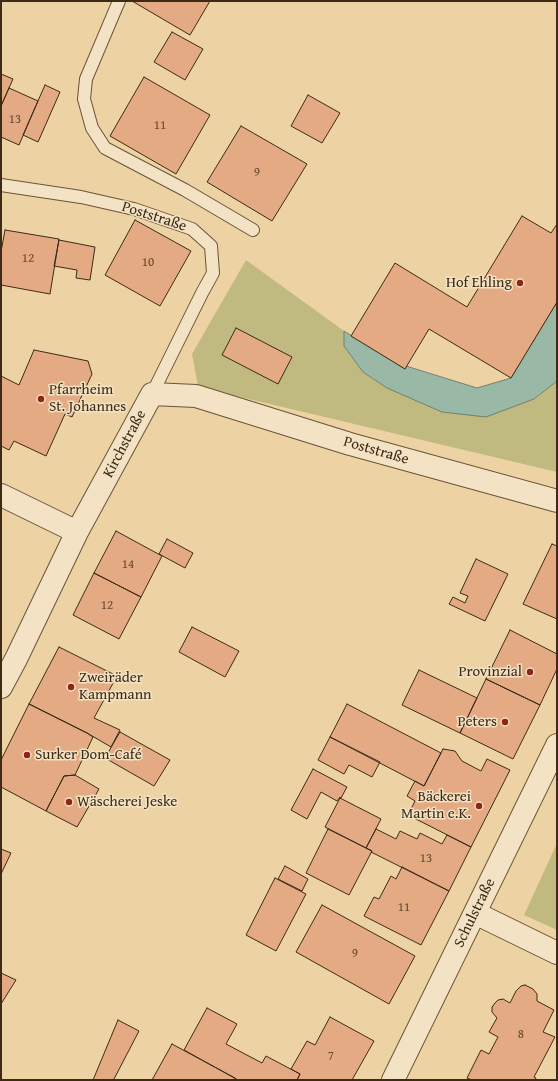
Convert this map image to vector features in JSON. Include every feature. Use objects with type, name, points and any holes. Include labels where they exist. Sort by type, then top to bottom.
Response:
[{"type":"street","name":"Kirchstraße","points":[[1,687],[77,532],[152,394],[196,396]]},
{"type":"street","name":"Poststraße","points":[[196,396],[350,444],[557,501]]},
{"type":"street","points":[[1,495],[77,532]]},
{"type":"street","name":"Schulstraße","points":[[393,1080],[557,745]]},
{"type":"street","points":[[475,913],[557,953]]},
{"type":"lane","points":[[119,1],[86,79],[84,99],[92,128],[105,148],[185,190],[253,230]]},
{"type":"lane","name":"Poststraße","points":[[1,185],[81,196],[134,209],[192,229],[211,246],[213,273],[152,394]]},
{"type":"shaded area","points":[[246,260],[344,331],[344,346],[363,372],[387,388],[534,399],[557,381],[557,472],[198,387],[192,354]]},
{"type":"shaded area","points":[[557,302],[557,381],[534,399],[486,417],[442,412],[387,388],[363,372],[344,346],[344,331],[405,369],[406,366],[477,388],[511,378]]},
{"type":"shaded area","points":[[557,843],[557,930],[524,915]]},
{"type":"building","points":[[132,1],[210,1],[190,35]]},
{"type":"building","points":[[172,32],[203,49],[185,80],[154,62]]},
{"type":"building","points":[[1,74],[13,79],[1,106]]},
{"type":"building","points":[[144,77],[210,115],[176,174],[110,136]]},
{"type":"building","points":[[45,85],[60,92],[38,142],[23,135]]},
{"type":"building","points":[[9,88],[38,101],[19,145],[1,137],[1,106]]},
{"type":"building","points":[[308,95],[340,113],[322,143],[291,126]]},
{"type":"building","points":[[241,126],[307,164],[272,221],[207,182]]},
{"type":"building","name":"Hof Ehling","points":[[522,216],[551,233],[557,224],[557,302],[511,378],[429,329],[405,369],[351,336],[395,263],[467,307]]},
{"type":"building","points":[[135,220],[191,251],[160,306],[105,275]]},
{"type":"building","points":[[5,230],[59,239],[50,294],[1,285],[1,252]]},
{"type":"building","points":[[59,240],[95,247],[90,280],[76,278],[77,270],[54,266]]},
{"type":"building","points":[[236,328],[292,357],[278,384],[222,355]]},
{"type":"building","name":"Pfarrheim St. Johannes","points":[[34,350],[88,361],[92,374],[72,417],[65,414],[46,456],[14,441],[9,450],[1,446],[1,376],[19,385]]},
{"type":"building","points":[[116,531],[162,556],[141,597],[94,573]]},
{"type":"building","points":[[167,539],[193,553],[185,568],[159,554]]},
{"type":"building","points":[[552,544],[557,546],[557,619],[523,604]]},
{"type":"building","points":[[476,559],[508,574],[485,621],[449,604],[453,597],[465,603],[468,596],[460,593]]},
{"type":"building","points":[[94,573],[141,597],[119,639],[73,615]]},
{"type":"building","points":[[192,627],[239,651],[225,677],[179,652]]},
{"type":"building","points":[[510,630],[557,654],[557,669],[540,705],[486,679]]},
{"type":"building","points":[[59,647],[117,676],[94,718],[120,730],[111,747],[87,733],[29,704]]},
{"type":"building","points":[[419,670],[477,698],[460,733],[402,705]]},
{"type":"building","points":[[486,679],[540,705],[513,759],[460,733]]},
{"type":"building","points":[[29,704],[93,737],[75,775],[64,776],[46,811],[1,787],[1,760]]},
{"type":"building","points":[[347,704],[441,753],[424,786],[330,737]]},
{"type":"building","points":[[120,732],[170,760],[154,786],[105,758]]},
{"type":"building","points":[[330,737],[380,762],[372,777],[349,765],[344,774],[318,760]]},
{"type":"building","points":[[443,749],[455,751],[462,761],[481,771],[487,759],[510,770],[471,847],[408,815],[415,801],[407,796],[415,781],[424,786]]},
{"type":"building","points":[[313,769],[347,787],[341,798],[340,797],[337,801],[321,792],[307,819],[291,810]]},
{"type":"building","points":[[75,775],[99,789],[77,827],[46,811],[64,776]]},
{"type":"building","points":[[340,798],[381,819],[366,848],[325,827]]},
{"type":"building","points":[[328,829],[372,851],[349,895],[306,873]]},
{"type":"building","points":[[376,829],[396,839],[400,831],[417,839],[420,833],[442,844],[447,835],[471,847],[449,891],[371,852],[372,851],[366,848]]},
{"type":"building","points":[[1,849],[11,853],[1,874]]},
{"type":"building","points":[[285,866],[308,879],[302,891],[278,879]]},
{"type":"building","points":[[402,867],[449,891],[421,945],[364,916],[374,897],[379,899],[391,876],[396,879]]},
{"type":"building","points":[[275,878],[306,894],[276,951],[246,935]]},
{"type":"building","points":[[322,905],[415,956],[389,1004],[296,952]]},
{"type":"building","points":[[1,973],[16,980],[1,1004]]},
{"type":"building","points":[[525,985],[533,989],[537,994],[537,1001],[554,1010],[543,1032],[555,1037],[534,1077],[536,1078],[535,1080],[472,1080],[467,1078],[481,1050],[489,1054],[498,1037],[489,1032],[497,1018],[492,1012],[492,1007],[498,1000],[503,999],[510,1003],[516,991],[521,986]]},
{"type":"building","points":[[207,1008],[237,1024],[226,1044],[262,1063],[266,1056],[300,1074],[297,1080],[238,1080],[184,1050]]},
{"type":"building","points":[[330,1017],[374,1041],[352,1080],[297,1080],[300,1074],[291,1069],[307,1041],[315,1045]]},
{"type":"building","points":[[118,1020],[139,1031],[114,1079],[117,1080],[93,1080]]},
{"type":"building","points":[[172,1044],[235,1078],[234,1080],[152,1080]]},
{"type":"place","name":"Hof Ehling","points":[[520,283]]},
{"type":"place","name":"Pfarrheim St. Johannes","points":[[41,399]]},
{"type":"place","name":"Provinzial","points":[[530,672]]},
{"type":"place","name":"Zweiräder Kampmann","points":[[71,687]]},
{"type":"place","name":"Peters","points":[[505,722]]},
{"type":"place","name":"Surker Dom-Café","points":[[27,755]]},
{"type":"place","name":"Wäscherei Jeske","points":[[69,802]]},
{"type":"place","name":"Bäckerei Martin e.K.","points":[[479,806]]}]
